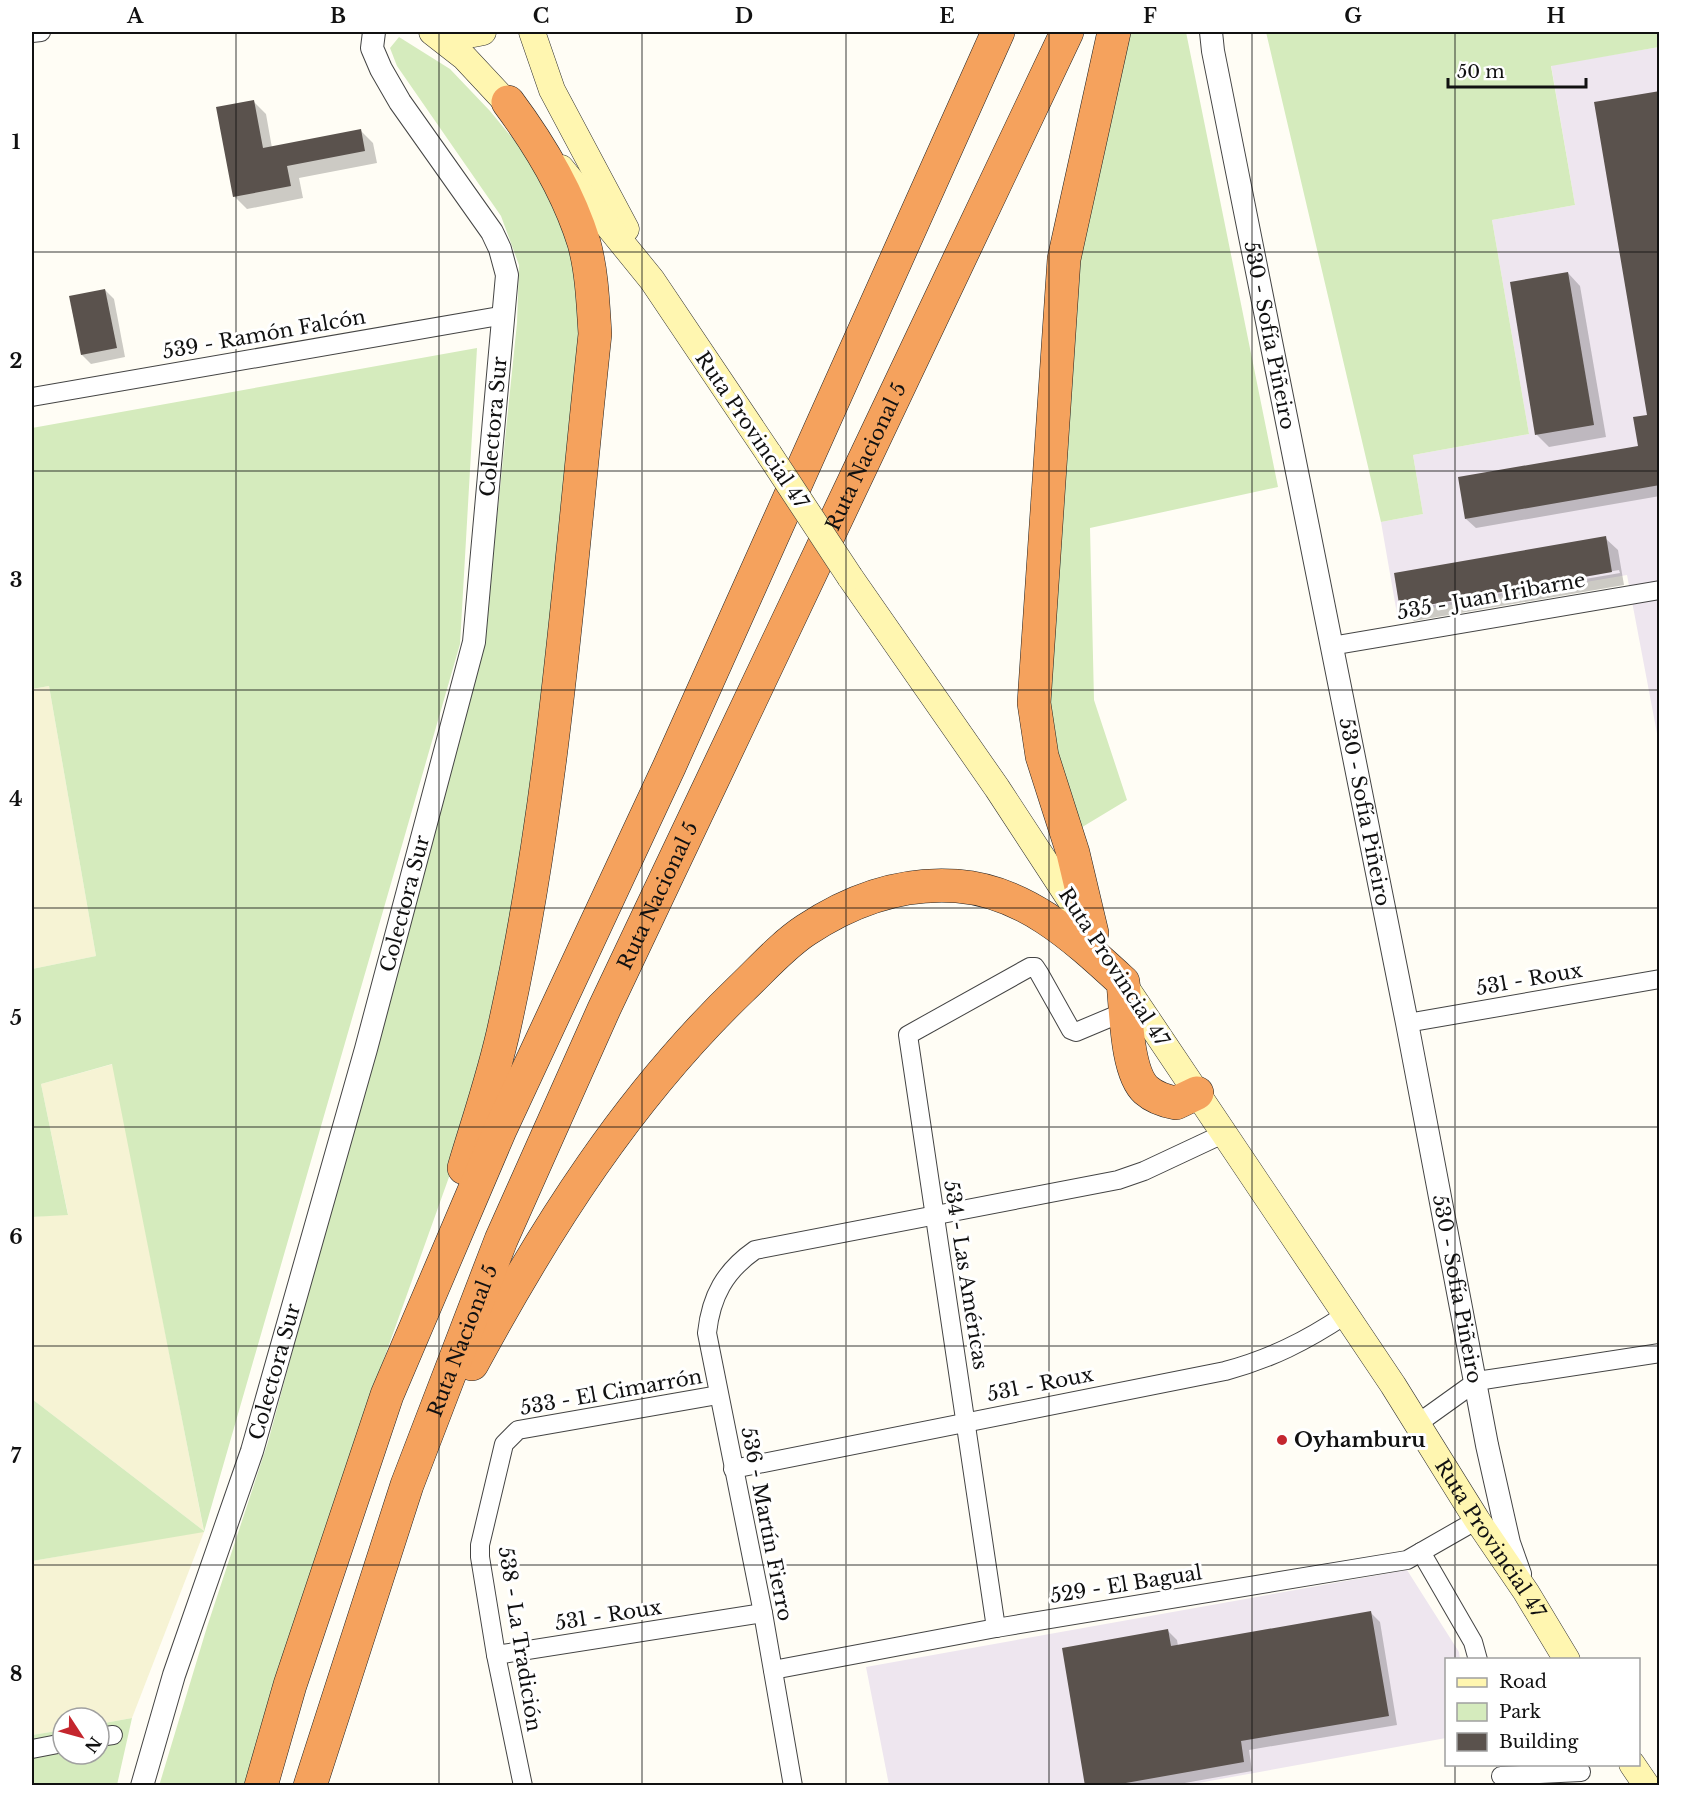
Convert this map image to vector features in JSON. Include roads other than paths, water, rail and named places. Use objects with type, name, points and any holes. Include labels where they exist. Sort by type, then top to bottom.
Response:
[{"type":"highway","points":[[387,1395],[500,1130],[670,765],[998,32]]},
{"type":"highway","name":"Ruta Nacional 5","points":[[309,1785],[407,1485],[501,1240],[604,1009],[1067,32]]},
{"type":"highway","points":[[1092,933],[1073,853],[1041,756],[1034,703],[1064,259],[1114,32]]},
{"type":"highway","points":[[261,1785],[290,1685],[387,1395],[432,1271],[505,1025],[548,778],[595,334],[584,244],[567,198],[541,151],[507,102]]},
{"type":"highway","points":[[407,1485],[510,1294],[572,1194],[624,1120],[712,1017],[805,931],[844,908],[882,892],[919,886],[958,886],[1000,895],[1038,912],[1075,939],[1124,997],[1131,1056],[1138,1080],[1146,1090],[1165,1101],[1176,1103],[1185,1101],[1197,1093]]},
{"type":"main road","points":[[434,32],[458,36],[483,32]]},
{"type":"main road","name":"Ruta Provincial 47","points":[[434,32],[464,57],[507,102],[652,280],[850,577],[997,788],[1092,933],[1124,997]]},
{"type":"main road","name":"Ruta Provincial 47","points":[[532,32],[552,90],[652,280]]},
{"type":"main road","name":"Ruta Provincial 47","points":[[1197,1093],[1418,1424],[1478,1520],[1527,1592],[1566,1658]]},
{"type":"main road","points":[[1633,1766],[1647,1785]]},
{"type":"street","points":[[32,33],[41,32]]},
{"type":"street","name":"Colectora Sur","points":[[142,1785],[174,1675],[252,1451],[366,1049],[474,642],[507,274],[500,249],[492,232],[400,102],[381,69],[372,48],[374,32]]},
{"type":"street","name":"530 - Sofía Piñeiro","points":[[1212,32],[1213,51],[1407,1023],[1501,1509],[1527,1592]]},
{"type":"street","name":"539 - Ramón Falcón","points":[[32,398],[505,315]]},
{"type":"street","name":"535 - Juan Iribarne","points":[[1330,646],[1659,590]]},
{"type":"street","name":"534 - Las Américas","points":[[996,1628],[908,1035],[1030,967],[1035,967],[1071,1030],[1076,1032],[1124,997]]},
{"type":"street","name":"531 - Roux","points":[[1407,1023],[1659,979]]},
{"type":"street","points":[[934,1215],[1118,1180],[1144,1171],[1223,1134]]},
{"type":"street","name":"536 - Martín Fierro","points":[[793,1785],[763,1613],[707,1333],[714,1297],[739,1262],[755,1250],[934,1215]]},
{"type":"street","name":"531 - Roux","points":[[733,1469],[1259,1362],[1311,1339],[1345,1315]]},
{"type":"street","points":[[1418,1424],[1477,1381],[1659,1353]]},
{"type":"street","name":"533 - El Cimarrón","points":[[512,1434],[718,1395]]},
{"type":"street","name":"538 - La Tradición","points":[[512,1434],[504,1444],[480,1545],[496,1655],[523,1785]]},
{"type":"street","name":"529 - El Bagual","points":[[773,1670],[996,1628],[1407,1560],[1478,1520]]},
{"type":"street","points":[[1421,1552],[1473,1642],[1478,1658]]},
{"type":"street","name":"531 - Roux","points":[[496,1655],[763,1613]]},
{"type":"street","points":[[32,1749],[51,1745]]},
{"type":"street","points":[[1501,1775],[1582,1774]]},
{"type":"place","name":"Oyhamburu","points":[[1282,1440]]}]
